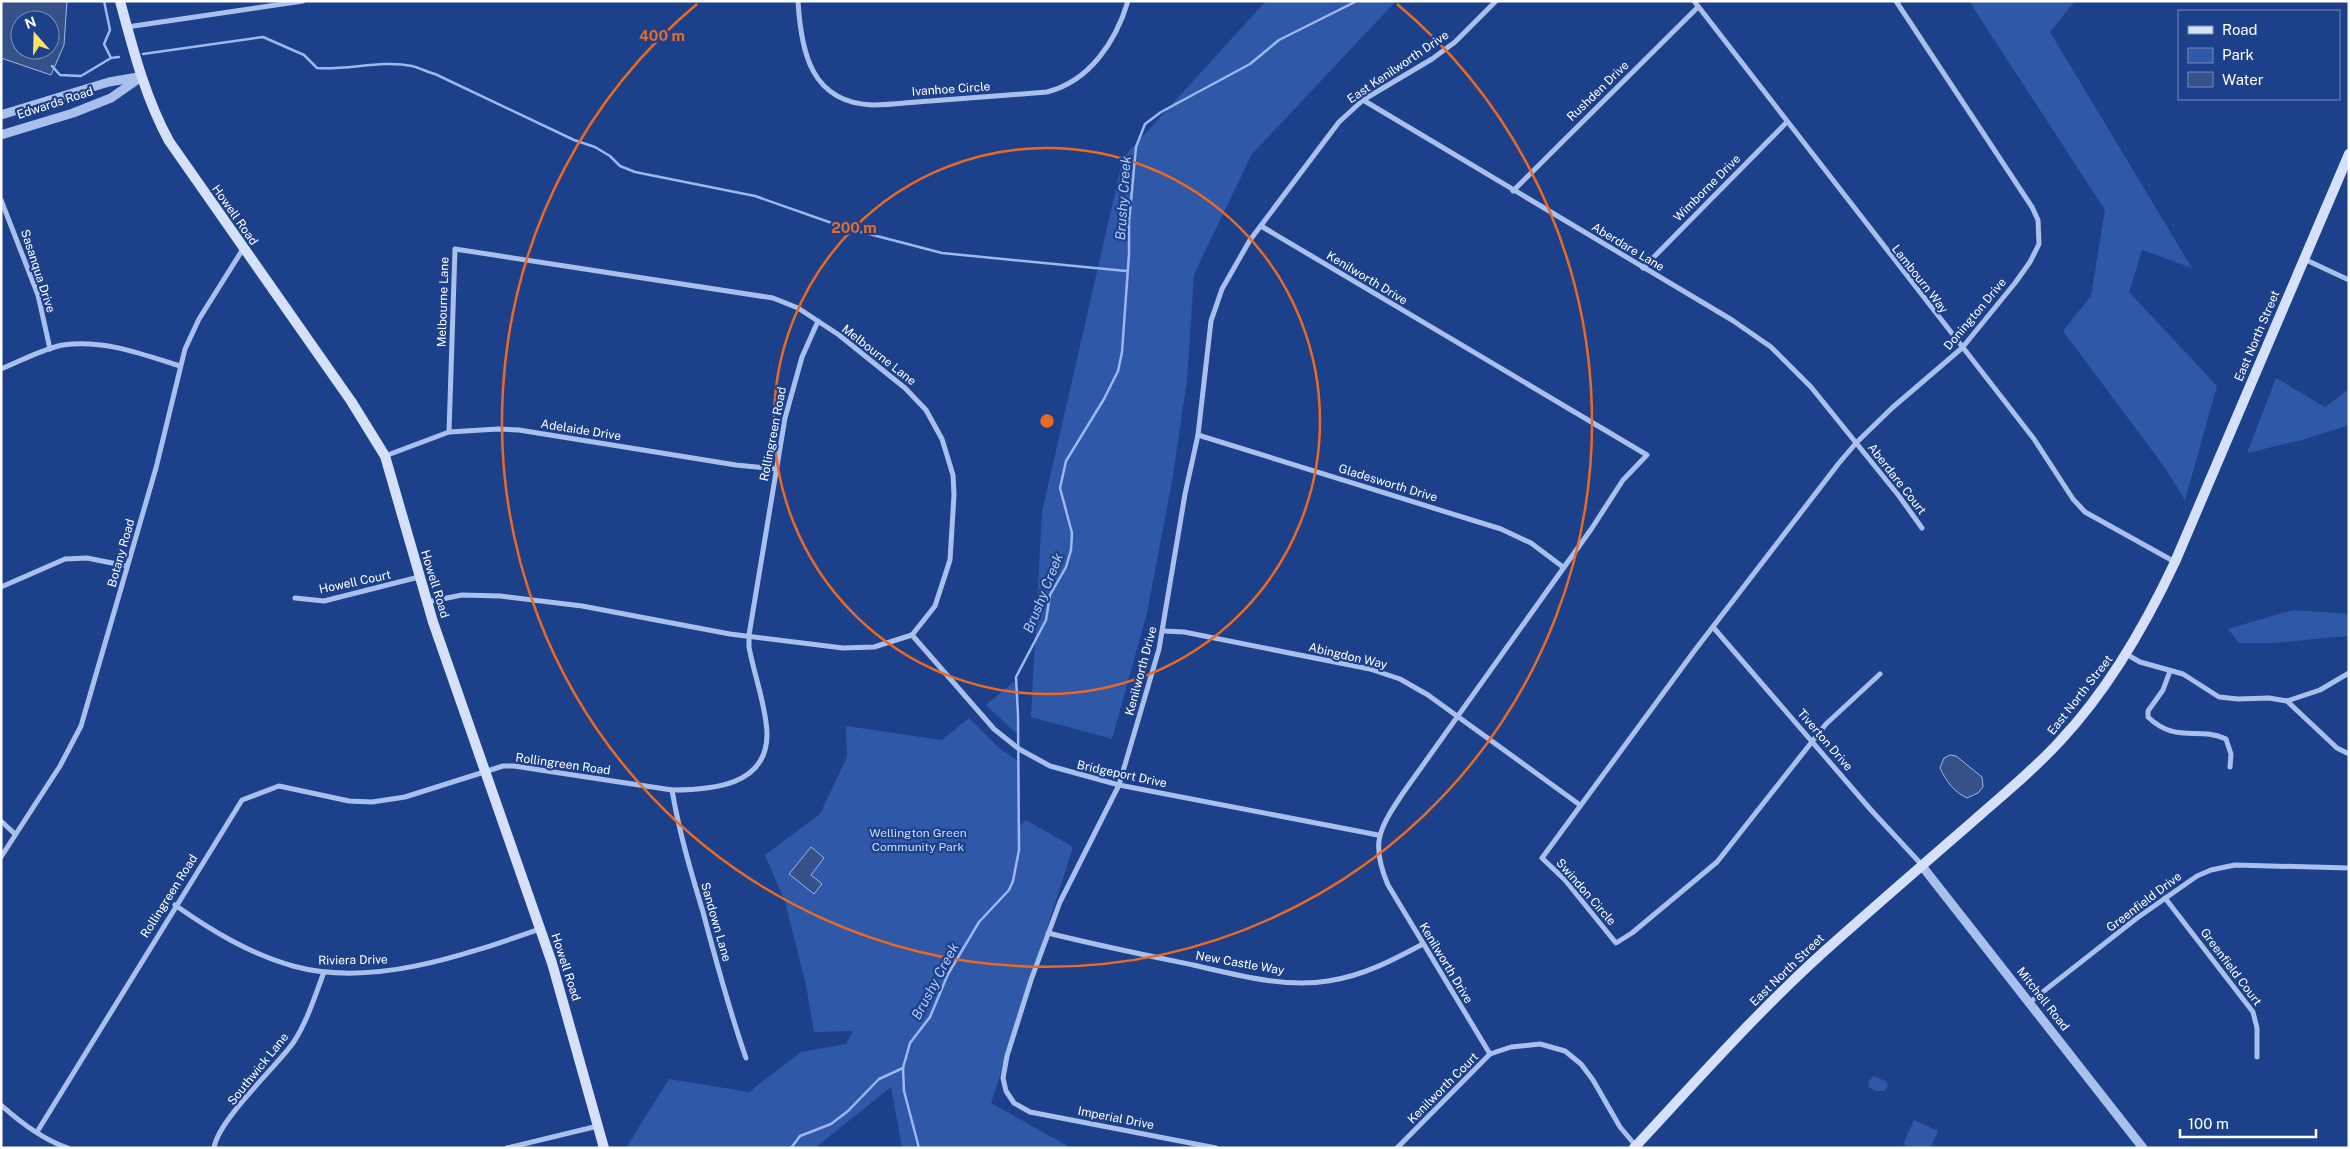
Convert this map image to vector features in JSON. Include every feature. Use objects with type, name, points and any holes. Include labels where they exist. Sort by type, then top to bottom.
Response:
[{"type":"main road","points":[[120,1],[141,77]]},
{"type":"main road","name":"Howell Road","points":[[141,77],[151,105],[169,141],[243,249],[352,401],[386,456],[427,602],[569,1018],[604,1148]]},
{"type":"main road","name":"East North Street","points":[[1635,1147],[1773,999],[2028,773],[2060,741],[2104,688],[2158,599],[2175,562],[2349,154]]},
{"type":"street","points":[[127,27],[303,1]]},
{"type":"street","name":"Ivanhoe Circle","points":[[798,1],[803,49],[818,78],[839,96],[872,105],[1047,92],[1064,86],[1082,76],[1097,60],[1119,24],[1128,1]]},
{"type":"street","name":"East Kenilworth Drive","points":[[1261,226],[1330,132],[1363,100],[1432,59],[1454,42],[1496,1]]},
{"type":"street","name":"Lambourn Way","points":[[1694,1],[2034,439],[2077,505],[2102,523],[2175,562]]},
{"type":"street","name":"Donington Drive","points":[[1713,627],[1856,443],[1892,408],[1962,348],[2034,256],[2040,238],[2038,220],[2013,178],[1896,1]]},
{"type":"street","name":"Rushden Drive","points":[[1513,191],[1698,7]]},
{"type":"street","name":"Edwards Road","points":[[1,115],[108,82],[141,77]]},
{"type":"street","name":"Edwards Road","points":[[1,136],[73,113],[111,98],[141,77]]},
{"type":"street","name":"Aberdare Lane","points":[[1363,100],[1732,320],[1771,347],[1811,387],[1856,443]]},
{"type":"street","name":"Wimborne Drive","points":[[1643,268],[1787,122]]},
{"type":"street","name":"Sasanqua Drive","points":[[1,200],[22,249],[38,295],[50,349]]},
{"type":"street","name":"Kenilworth Drive","points":[[1014,1103],[1006,1092],[1003,1074],[1028,989],[1060,902],[1119,785],[1164,630],[1167,594],[1198,435],[1209,331],[1214,309],[1237,260],[1261,226],[1438,333],[1647,454],[1623,480],[1457,715],[1386,818],[1378,835],[1381,866],[1385,878],[1490,1054]]},
{"type":"street","name":"Botany Road","points":[[1,857],[60,766],[81,726],[156,468],[185,349],[199,319],[243,249]]},
{"type":"street","name":"Melbourne Lane","points":[[449,432],[455,249],[773,298],[798,308],[861,352],[916,397],[934,422],[948,456],[954,495],[950,560],[935,606],[912,635]]},
{"type":"street","points":[[2304,259],[2349,280]]},
{"type":"street","name":"Rollingreen Road","points":[[37,1132],[242,800],[279,786],[349,801],[372,802],[404,797],[503,766],[520,766],[672,790],[696,790],[729,784],[748,774],[758,764],[764,753],[766,727],[750,654],[749,635],[776,469],[792,386],[818,321]]},
{"type":"street","points":[[1,369],[63,345],[108,346],[180,366]]},
{"type":"street","name":"Adelaide Drive","points":[[386,456],[449,432],[498,428],[736,465],[776,469]]},
{"type":"street","name":"Gladesworth Drive","points":[[1198,435],[1501,529],[1531,543],[1563,567]]},
{"type":"street","name":"Aberdare Court","points":[[1856,443],[1922,528]]},
{"type":"street","points":[[1,587],[66,559],[87,558],[127,566]]},
{"type":"street","name":"Howell Court","points":[[295,598],[324,601],[419,577]]},
{"type":"street","points":[[427,602],[462,595],[500,596],[582,606],[730,634],[856,649],[874,648],[912,635]]},
{"type":"street","name":"Tiverton Drive","points":[[1713,627],[1922,866]]},
{"type":"street","name":"Swindon Circle","points":[[1713,627],[1542,858],[1565,880],[1616,943],[1640,927],[1717,862],[1812,741]]},
{"type":"street","name":"Abingdon Way","points":[[1164,630],[1226,640],[1380,671],[1413,685],[1580,805]]},
{"type":"street","name":"Bridgeport Drive","points":[[912,635],[983,717],[1002,736],[1032,757],[1063,771],[1119,785],[1378,835]]},
{"type":"street","points":[[2126,654],[2140,662],[2194,679],[2218,697],[2238,699],[2268,698],[2287,701],[2320,690],[2349,673]]},
{"type":"street","points":[[2170,671],[2163,690],[2148,711],[2148,717],[2169,732],[2192,735],[2218,735],[2226,740],[2231,754],[2230,766]]},
{"type":"street","points":[[1812,741],[1826,724],[1880,674]]},
{"type":"street","points":[[2287,701],[2338,748],[2349,754]]},
{"type":"street","name":"Sandown Lane","points":[[672,790],[676,816],[692,874],[746,1058]]},
{"type":"street","points":[[1,821],[15,834]]},
{"type":"street","name":"Greenfield Drive","points":[[2030,1002],[2196,876],[2229,866],[2278,865],[2349,868]]},
{"type":"street","name":"Mitchell Road","points":[[1922,866],[2143,1148]]},
{"type":"street","name":"Greenfield Court","points":[[2165,898],[2253,1012],[2257,1028],[2257,1057]]},
{"type":"street","name":"Riviera Drive","points":[[175,906],[210,930],[257,954],[293,966],[324,972],[373,971],[426,965],[459,957],[540,929]]},
{"type":"street","name":"New Castle Way","points":[[1048,933],[1213,970],[1298,983],[1328,981],[1361,974],[1423,944]]},
{"type":"street","name":"Southwick Lane","points":[[214,1148],[216,1139],[224,1127],[257,1084],[294,1042],[324,972]]},
{"type":"street","name":"Kenilworth Court","points":[[1397,1148],[1490,1054],[1511,1046],[1531,1044],[1550,1045],[1565,1050],[1581,1064],[1620,1127],[1635,1147]]},
{"type":"street","name":"Imperial Drive","points":[[1014,1103],[1037,1114],[1216,1148]]},
{"type":"street","points":[[1,1105],[15,1118],[57,1144],[68,1148]]},
{"type":"street","points":[[508,1148],[598,1126]]},
{"type":"green space","points":[[1266,1],[1396,1],[1252,154],[1194,274],[1187,380],[1173,476],[1147,613],[1112,739],[1031,717],[1042,512],[1123,158]]},
{"type":"green space","points":[[1969,1],[2075,1],[2050,32],[2192,268],[2142,250],[2129,292],[2217,386],[2185,500],[2163,465],[2063,331],[2091,296],[2105,210]]},
{"type":"green space","points":[[2276,378],[2325,407],[2349,389],[2349,425],[2302,440],[2247,453]]},
{"type":"green space","points":[[2293,610],[2349,614],[2349,636],[2271,643],[2239,643],[2228,629]]},
{"type":"green space","points":[[1016,680],[1018,735],[986,705]]},
{"type":"green space","name":"Wellington Green Community Park","points":[[969,718],[999,748],[1018,761],[1019,827],[1026,820],[1073,847],[991,1103],[1071,1148],[902,1148],[891,1087],[815,1148],[626,1148],[669,1079],[749,1092],[801,1052],[846,1044],[853,1031],[814,1032],[806,985],[785,902],[765,855],[820,814],[847,757],[846,726],[942,740]]},
{"type":"green space","points":[[1874,1076],[1887,1082],[1888,1086],[1884,1091],[1876,1091],[1868,1087],[1869,1081]]},
{"type":"green space","points":[[1914,1120],[1938,1131],[1930,1148],[1911,1148],[1903,1144]]},
{"type":"water","points":[[1,1],[67,1],[64,45],[60,54],[60,10],[10,10],[10,60],[58,60],[51,75],[1,58]]},
{"type":"water","points":[[1950,755],[1956,756],[1982,777],[1983,787],[1978,793],[1967,798],[1958,793],[1948,782],[1940,768],[1944,758]]},
{"type":"water","points":[[811,847],[824,858],[811,875],[822,884],[814,894],[789,874]]},
{"type":"waterway","points":[[104,1],[110,30],[104,44],[111,58]]},
{"type":"waterway","name":"Brushy Creek","points":[[919,1148],[904,1091],[903,1068],[910,1043],[930,1017],[948,974],[979,922],[1009,890],[1013,881],[1019,850],[1016,677],[1046,620],[1050,595],[1066,567],[1071,550],[1072,533],[1060,488],[1066,461],[1104,399],[1118,371],[1122,352],[1129,254],[1129,222],[1136,147],[1145,124],[1161,112],[1250,64],[1279,40],[1357,1]]},
{"type":"waterway","points":[[143,54],[263,37],[304,55],[317,68],[389,64],[412,66],[435,74],[574,140],[595,147],[610,156],[620,166],[635,172],[755,196],[846,228],[942,253],[1126,271]]},
{"type":"waterway","points":[[52,66],[60,75],[81,76],[111,58],[119,57]]},
{"type":"waterway","name":"Brushy Creek","points":[[791,1148],[800,1136],[831,1124],[848,1111],[879,1079],[903,1068]]}]
